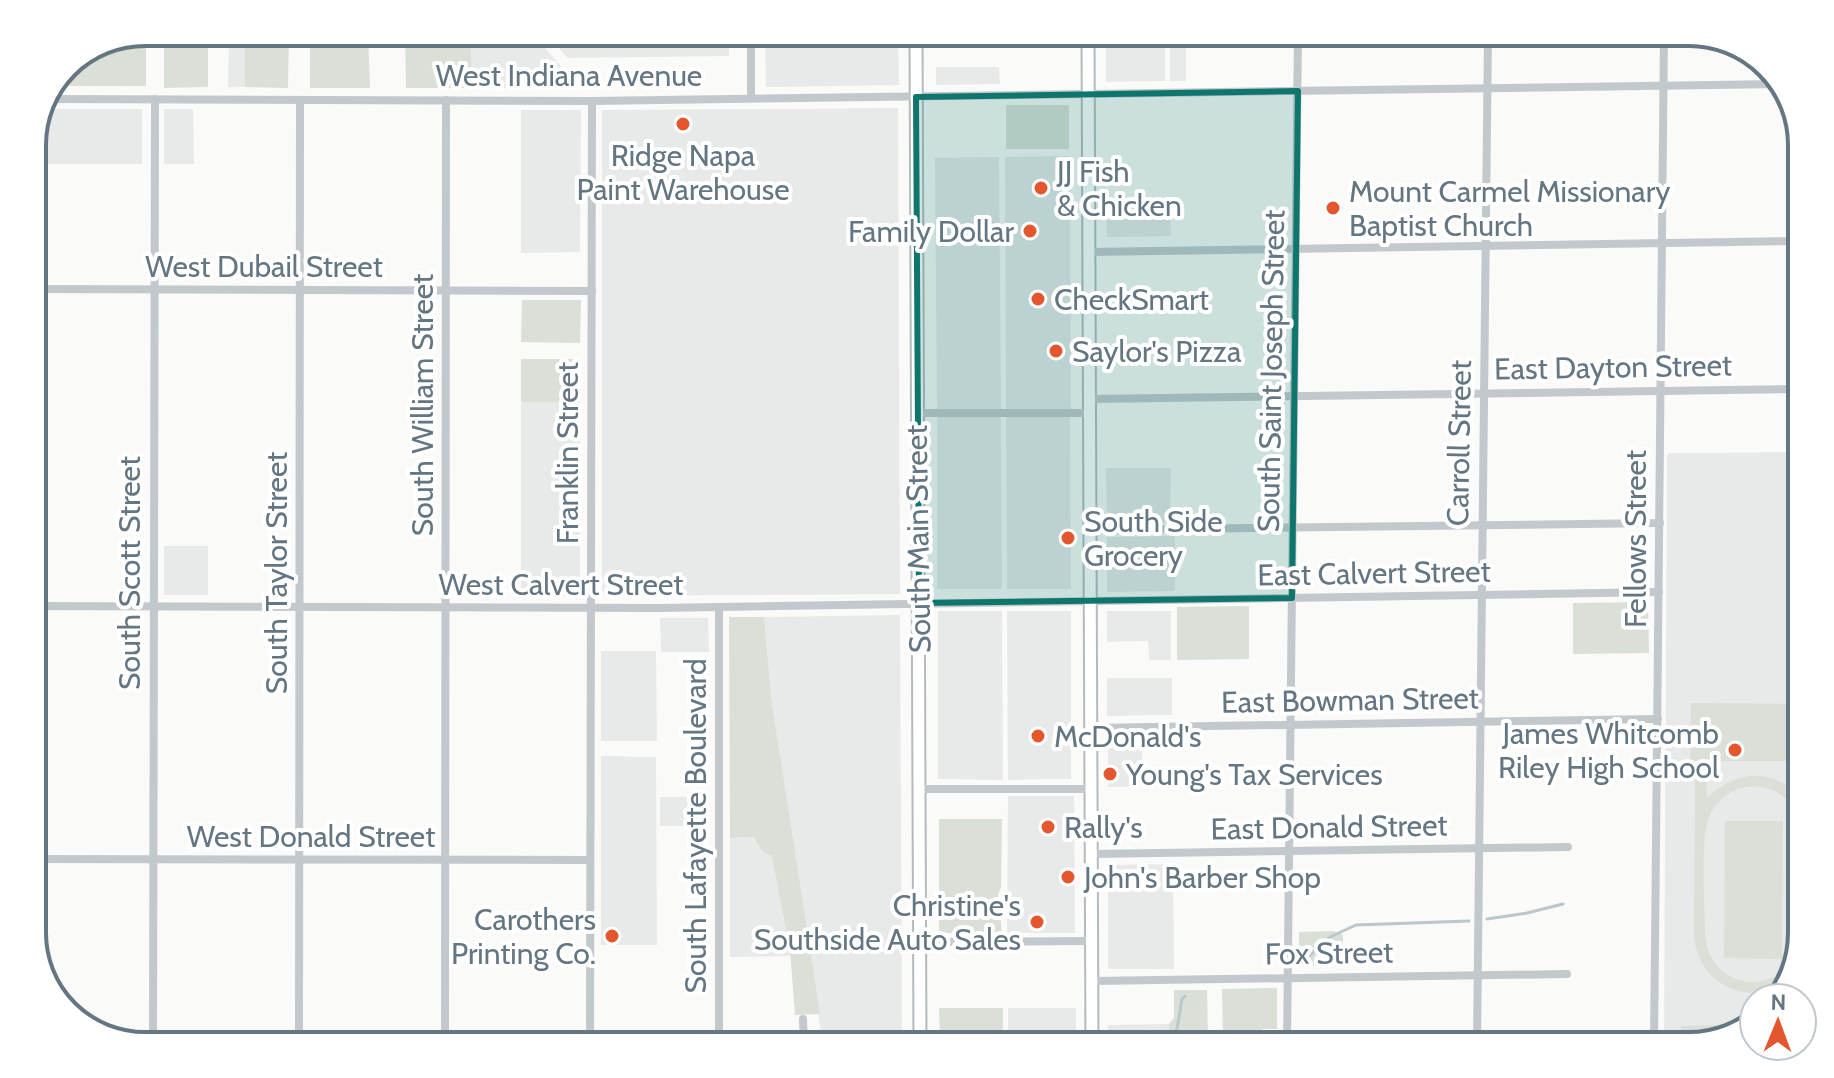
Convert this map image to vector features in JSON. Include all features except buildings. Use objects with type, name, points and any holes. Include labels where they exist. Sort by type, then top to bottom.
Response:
[{"type":"main road","name":"South Main Street","points":[[916,46],[920,1032]]},
{"type":"main road","points":[[1088,46],[1092,1032]]},
{"type":"street","points":[[751,46],[751,98]]},
{"type":"street","name":"South Saint Joseph Street","points":[[1287,1032],[1298,46]]},
{"type":"street","name":"Carroll Street","points":[[1477,1032],[1488,46]]},
{"type":"street","name":"Fellows Street","points":[[1654,1032],[1664,46]]},
{"type":"street","name":"West Indiana Avenue","points":[[57,99],[592,101],[1767,84]]},
{"type":"street","name":"South Scott Street","points":[[153,1032],[155,99]]},
{"type":"street","name":"South Taylor Street","points":[[299,1032],[300,100]]},
{"type":"street","name":"South William Street","points":[[445,1032],[446,100]]},
{"type":"street","name":"Franklin Street","points":[[590,1032],[592,101]]},
{"type":"street","points":[[1089,252],[1788,241]]},
{"type":"street","name":"West Dubail Street","points":[[46,289],[592,291]]},
{"type":"street","name":"East Dayton Street","points":[[1090,399],[1788,389]]},
{"type":"street","points":[[917,413],[1089,413]]},
{"type":"street","points":[[1090,530],[1660,523]]},
{"type":"street","name":"East Calvert Street","points":[[1090,601],[1659,592]]},
{"type":"street","name":"West Calvert Street","points":[[46,606],[591,608],[1090,601]]},
{"type":"street","name":"South Lafayette Boulevard","points":[[719,607],[719,1032]]},
{"type":"street","name":"East Bowman Street","points":[[1090,728],[1658,719]]},
{"type":"street","points":[[920,789],[1091,789]]},
{"type":"street","name":"East Donald Street","points":[[1091,854],[1568,847]]},
{"type":"street","name":"West Donald Street","points":[[46,859],[590,860]]},
{"type":"street","points":[[920,942],[1092,941]]},
{"type":"street","name":"Fox Street","points":[[1092,981],[1567,974]]},
{"type":"street","points":[[803,1019],[803,1032]]},
{"type":"highlighted area","points":[[1298,91],[1292,598],[919,603],[916,97]]},
{"type":"shaded area","points":[[146,46],[146,86],[65,86],[80,70],[107,54]]},
{"type":"shaded area","points":[[164,46],[208,46],[208,87],[164,88]]},
{"type":"shaded area","points":[[229,46],[245,46],[245,87],[228,87]]},
{"type":"shaded area","points":[[245,46],[289,46],[288,88],[245,87]]},
{"type":"shaded area","points":[[310,46],[368,46],[370,88],[310,88]]},
{"type":"shaded area","points":[[405,46],[471,46],[472,88],[406,88]]},
{"type":"shaded area","points":[[471,46],[543,46],[577,88],[472,88]]},
{"type":"shaded area","points":[[557,46],[729,46],[729,56],[568,58]]},
{"type":"shaded area","points":[[765,46],[898,46],[899,85],[766,87]]},
{"type":"shaded area","points":[[1106,46],[1165,46],[1165,81],[1106,82]]},
{"type":"shaded area","points":[[1170,46],[1186,46],[1186,81],[1170,81]]},
{"type":"shaded area","points":[[936,67],[999,67],[1000,84],[936,85]]},
{"type":"shaded area","points":[[1006,105],[1069,105],[1069,149],[1006,149]]},
{"type":"shaded area","points":[[898,108],[900,594],[602,596],[602,110]]},
{"type":"shaded area","points":[[53,109],[142,109],[142,164],[46,164],[46,138]]},
{"type":"shaded area","points":[[164,109],[193,109],[194,164],[164,164]]},
{"type":"shaded area","points":[[521,110],[581,110],[580,252],[521,253]]},
{"type":"shaded area","points":[[1070,156],[1071,409],[1006,409],[1005,157]]},
{"type":"shaded area","points":[[999,157],[1001,409],[937,409],[935,158]]},
{"type":"shaded area","points":[[1170,214],[1171,236],[1107,237],[1106,215]]},
{"type":"shaded area","points":[[522,300],[581,300],[580,343],[521,342]]},
{"type":"shaded area","points":[[521,359],[580,359],[580,402],[521,402]]},
{"type":"shaded area","points":[[521,402],[580,402],[580,596],[521,596]]},
{"type":"shaded area","points":[[937,417],[1001,417],[1002,589],[937,589]]},
{"type":"shaded area","points":[[1006,417],[1070,417],[1071,589],[1007,589]]},
{"type":"shaded area","name":"James Whitcomb Riley High School","points":[[1788,452],[1788,933],[1785,959],[1775,982],[1738,982],[1738,1019],[1715,1029],[1689,1032],[1664,1032],[1669,453]]},
{"type":"shaded area","points":[[1106,468],[1171,468],[1170,522],[1107,523]]},
{"type":"shaded area","points":[[1175,536],[1175,591],[1107,592],[1107,537]]},
{"type":"shaded area","points":[[164,546],[208,546],[208,595],[164,595]]},
{"type":"shaded area","points":[[1648,602],[1649,653],[1573,654],[1573,603]]},
{"type":"shaded area","points":[[1249,606],[1249,659],[1177,660],[1177,607]]},
{"type":"shaded area","points":[[938,611],[1002,611],[1003,780],[938,779]]},
{"type":"shaded area","points":[[1007,611],[1071,611],[1071,779],[1008,780]]},
{"type":"shaded area","points":[[1107,611],[1171,611],[1171,660],[1149,660],[1148,641],[1107,642]]},
{"type":"shaded area","points":[[900,615],[902,1032],[821,1032],[772,704],[764,617]]},
{"type":"shaded area","points":[[729,617],[764,617],[772,704],[820,1014],[795,1015],[790,950],[772,856],[762,851],[754,837],[730,838]]},
{"type":"shaded area","points":[[660,618],[708,618],[709,652],[661,652]]},
{"type":"shaded area","points":[[601,651],[656,651],[657,741],[601,741]]},
{"type":"shaded area","points":[[1107,678],[1172,678],[1172,715],[1107,716]]},
{"type":"shaded area","points":[[1691,703],[1788,704],[1788,761],[1690,761]]},
{"type":"shaded area","points":[[1108,737],[1142,737],[1142,770],[1174,770],[1174,786],[1108,787]]},
{"type":"shaded area","points":[[601,756],[656,757],[657,945],[601,945]]},
{"type":"shaded area","points":[[1695,775],[1706,775],[1707,798],[1730,782],[1743,778],[1768,777],[1780,782],[1788,787],[1788,801],[1777,792],[1760,787],[1736,790],[1713,809],[1706,831],[1705,936],[1709,953],[1718,967],[1730,976],[1759,982],[1738,982],[1738,991],[1728,987],[1704,967],[1694,935]]},
{"type":"shaded area","points":[[1008,796],[1074,796],[1075,933],[1007,933]]},
{"type":"shaded area","points":[[660,797],[708,797],[708,826],[660,826]]},
{"type":"shaded area","points":[[939,819],[1002,819],[1001,887],[998,895],[1002,933],[939,933]]},
{"type":"shaded area","points":[[1725,821],[1783,821],[1782,959],[1724,958]]},
{"type":"shaded area","points":[[779,836],[795,956],[730,957],[730,838]]},
{"type":"shaded area","points":[[1173,864],[1174,969],[1108,969],[1108,865]]},
{"type":"shaded area","points":[[1334,931],[1343,935],[1343,966],[1299,966],[1299,932]]},
{"type":"shaded area","points":[[1779,973],[1775,982],[1759,982],[1773,977]]},
{"type":"shaded area","points":[[1277,988],[1277,1029],[1223,1032],[1222,989]]},
{"type":"shaded area","points":[[1174,990],[1207,990],[1208,1032],[1169,1032],[1169,1024],[1174,1018]]},
{"type":"shaded area","points":[[939,1008],[1003,1008],[1003,1032],[940,1032]]},
{"type":"shaded area","points":[[1008,1008],[1076,1008],[1076,1032],[1008,1032]]},
{"type":"shaded area","points":[[1169,1024],[1169,1032],[1108,1032],[1108,1025]]},
{"type":"shaded area","points":[[1725,1025],[1715,1029],[1681,1032],[1681,1026]]},
{"type":"waterway","points":[[1487,919],[1563,904]]},
{"type":"waterway","points":[[1306,959],[1330,937],[1356,925],[1469,921]]},
{"type":"waterway","points":[[1175,1032],[1185,996]]},
{"type":"place","name":"Ridge Napa Paint Warehouse","points":[[683,124]]},
{"type":"place","name":"JJ Fish & Chicken","points":[[1041,188]]},
{"type":"place","name":"Mount Carmel Missionary Baptist Church","points":[[1333,208]]},
{"type":"place","name":"Family Dollar","points":[[1030,231]]},
{"type":"place","name":"CheckSmart","points":[[1038,299]]},
{"type":"place","name":"Saylor's Pizza","points":[[1056,351]]},
{"type":"place","name":"South Side Grocery","points":[[1068,538]]},
{"type":"place","name":"McDonald's","points":[[1038,736]]},
{"type":"place","name":"James Whitcomb Riley High School","points":[[1735,750]]},
{"type":"place","name":"Young's Tax Services","points":[[1110,774]]},
{"type":"place","name":"Rally's","points":[[1048,827]]},
{"type":"place","name":"John's Barber Shop","points":[[1068,877]]},
{"type":"place","name":"Christine's Southside Auto Sales","points":[[1037,922]]},
{"type":"place","name":"Carothers Printing Co.","points":[[612,936]]}]
